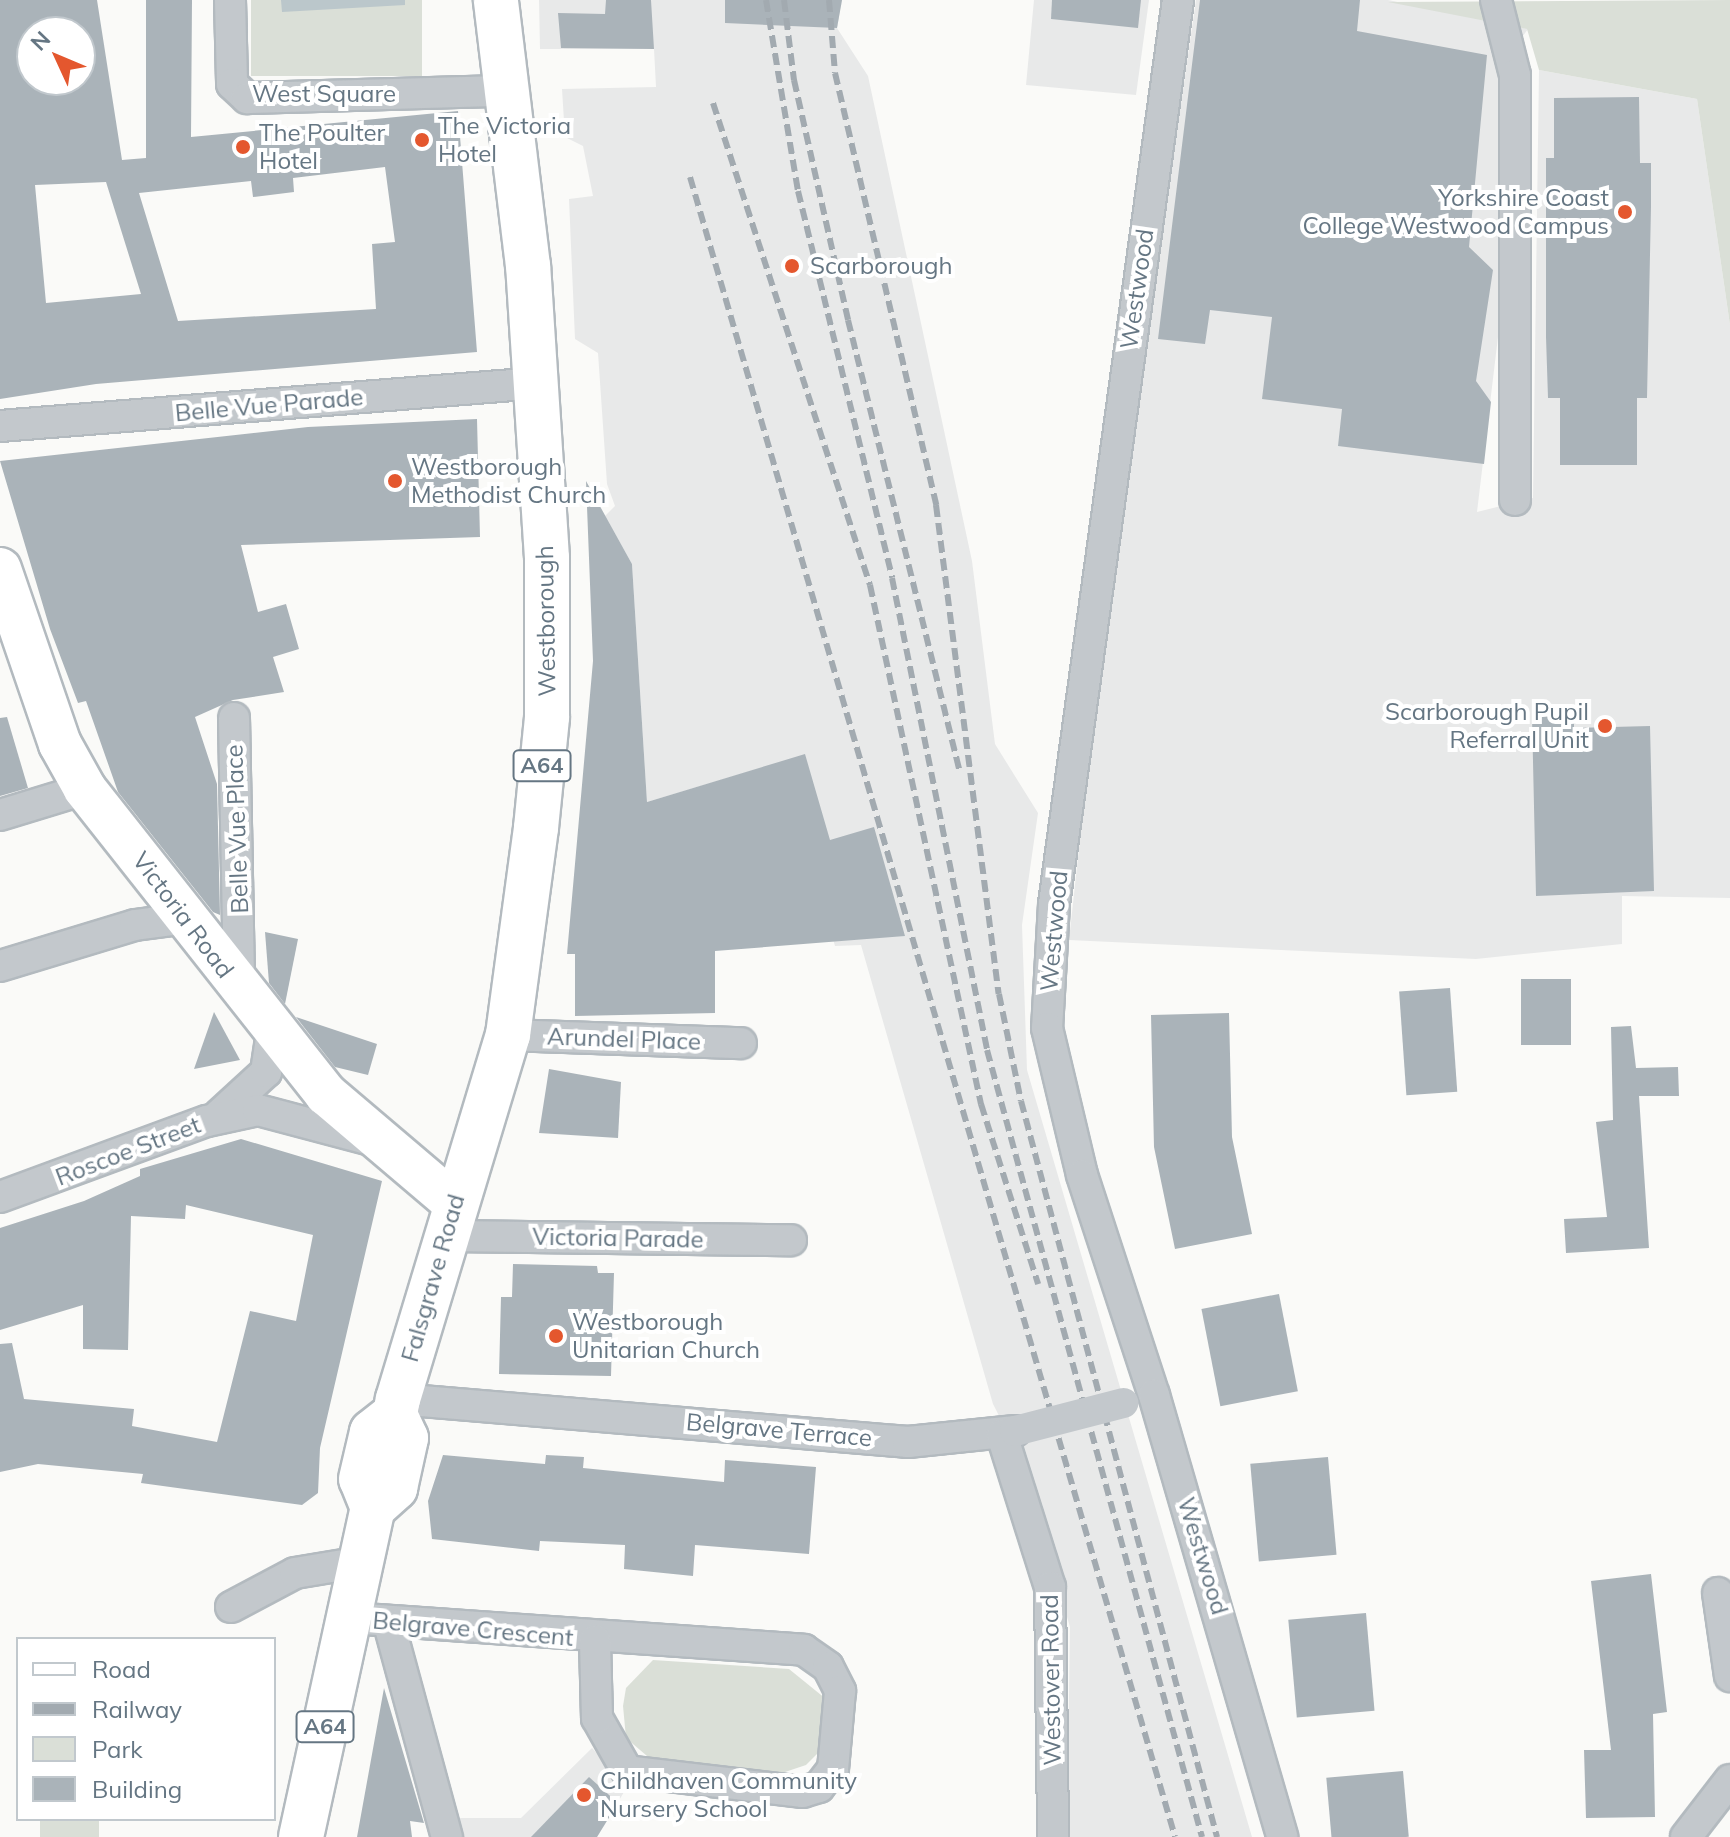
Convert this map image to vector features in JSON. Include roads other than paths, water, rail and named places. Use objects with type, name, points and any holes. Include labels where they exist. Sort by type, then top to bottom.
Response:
[{"type":"highway","name":"Westborough","points":[[475,1142],[508,1035],[547,717],[538,383],[496,0]]},
{"type":"highway","name":"Falsgrave Road","points":[[301,1837],[370,1621],[361,1562],[373,1508],[361,1479],[372,1432],[396,1407],[449,1219],[475,1142]]},
{"type":"main road","name":"Victoria Road","points":[[2,584],[60,744],[85,789],[272,1032],[449,1219]]},
{"type":"street","name":"West Square","points":[[230,0],[232,84],[247,98],[505,91]]},
{"type":"street","name":"Westwood","points":[[1178,0],[1054,904],[1047,1028],[1082,1175],[1154,1395],[1282,1837]]},
{"type":"street","points":[[1496,0],[1515,75],[1515,500]]},
{"type":"street","name":"Belle Vue Parade","points":[[0,426],[538,383]]},
{"type":"street","name":"Belle Vue Place","points":[[234,718],[239,989]]},
{"type":"street","points":[[0,815],[85,789]]},
{"type":"street","points":[[0,966],[135,925],[187,918]]},
{"type":"street","points":[[207,1121],[232,1108],[266,1072],[272,1032]]},
{"type":"street","name":"Arundel Place","points":[[508,1035],[741,1043]]},
{"type":"street","name":"Roscoe Street","points":[[0,1197],[207,1121],[258,1110],[381,1144]]},
{"type":"street","name":"Victoria Parade","points":[[449,1219],[791,1240]]},
{"type":"street","name":"Belgrave Terrace","points":[[396,1407],[908,1442],[1008,1433],[1154,1395]]},
{"type":"street","name":"Westover Road","points":[[1008,1433],[1050,1587],[1053,1837]]},
{"type":"street","points":[[231,1607],[295,1573],[361,1562]]},
{"type":"street","points":[[1718,1593],[1730,1676]]},
{"type":"street","points":[[370,1621],[447,1837]]},
{"type":"street","name":"Belgrave Crescent","points":[[370,1621],[595,1640],[804,1650],[828,1667],[840,1691],[833,1769],[819,1787],[803,1792],[627,1771],[608,1749],[597,1718],[595,1640]]},
{"type":"street","points":[[1686,1837],[1730,1780]]},
{"type":"railway","points":[[766,0],[798,191],[892,578],[987,1050],[1202,1837]]},
{"type":"railway","points":[[784,0],[794,80],[848,320],[959,770]]},
{"type":"railway","points":[[829,0],[835,73],[936,505],[999,994],[1021,1101],[1217,1837]]},
{"type":"railway","points":[[713,103],[870,585],[981,1104],[1038,1284]]},
{"type":"railway","points":[[690,177],[1175,1837]]},
{"type":"place","name":"The Victoria Hotel","points":[[422,140]]},
{"type":"place","name":"The Poulter Hotel","points":[[243,147]]},
{"type":"place","name":"Yorkshire Coast College Westwood Campus","points":[[1625,212]]},
{"type":"place","name":"Scarborough","points":[[792,266]]},
{"type":"place","name":"Westborough Methodist Church","points":[[395,481]]},
{"type":"place","name":"Scarborough Pupil Referral Unit","points":[[1605,726]]},
{"type":"place","name":"Westborough Unitarian Church","points":[[556,1336]]},
{"type":"place","name":"Childhaven Community Nursery School","points":[[584,1795]]}]
